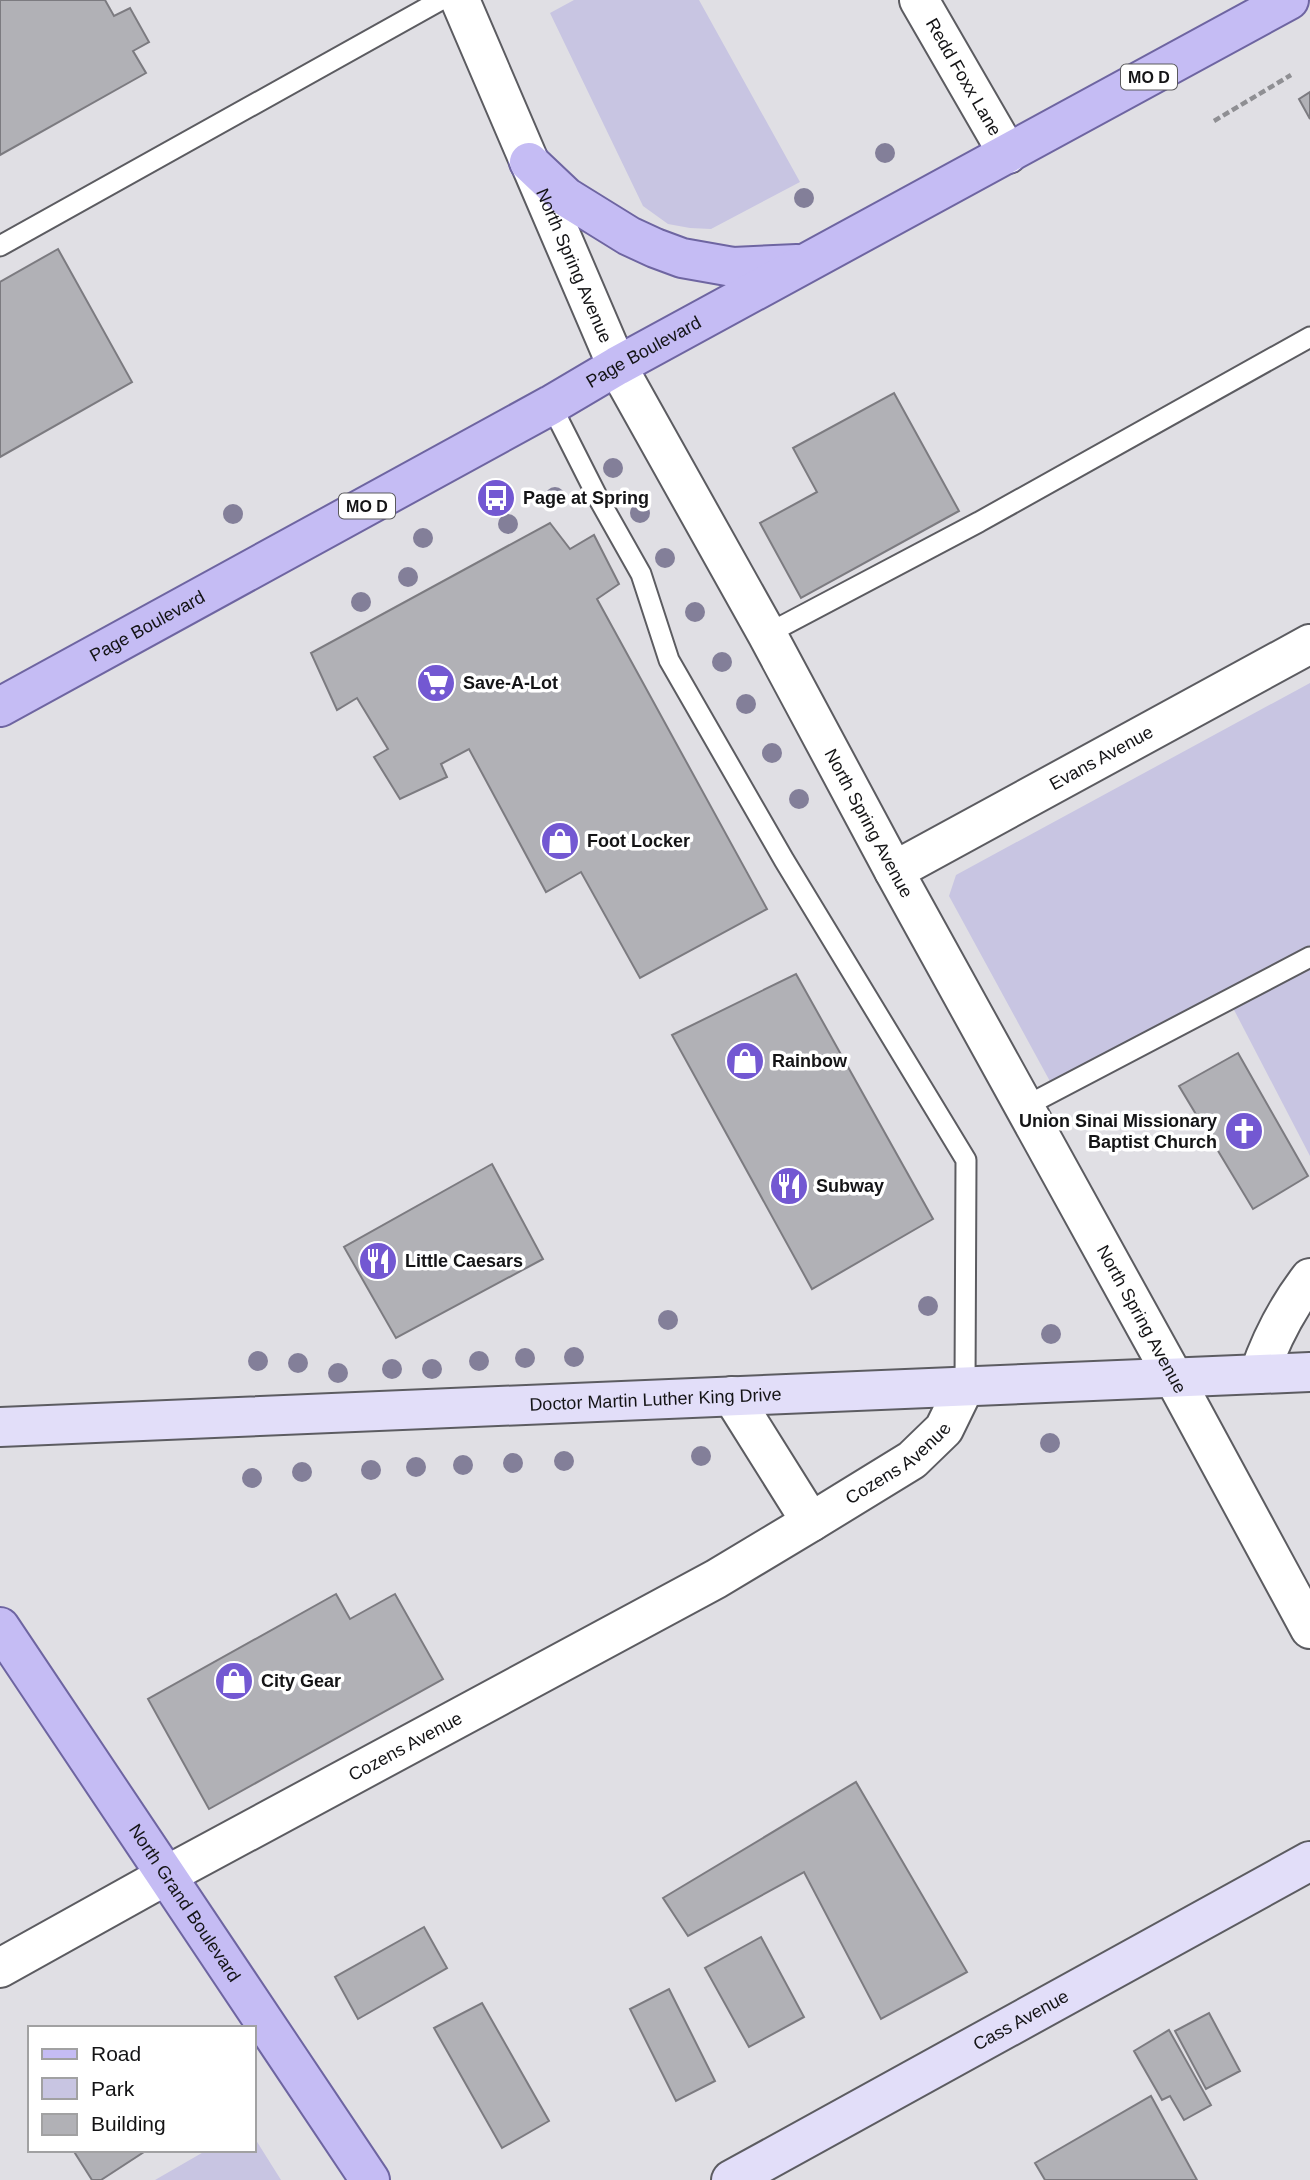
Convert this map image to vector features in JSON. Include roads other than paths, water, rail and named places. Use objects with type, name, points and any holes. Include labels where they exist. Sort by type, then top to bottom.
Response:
[{"type":"main road","name":"Page Boulevard","points":[[0,707],[551,405],[617,366],[1289,0]]},
{"type":"main road","points":[[529,162],[566,197],[588,211],[629,236],[682,258],[733,267],[806,264]]},
{"type":"main road","name":"Doctor Martin Luther King Drive","points":[[0,1427],[1310,1371]]},
{"type":"main road","name":"North Grand Boulevard","points":[[0,1627],[370,2180]]},
{"type":"main road","name":"Cass Avenue","points":[[731,2180],[1310,1861]]},
{"type":"street","name":"North Spring Avenue","points":[[460,0],[617,366],[767,634],[1310,1629]]},
{"type":"street","name":"Redd Foxx Lane","points":[[919,0],[1008,154]]},
{"type":"street","name":"Evans Avenue","points":[[894,871],[1310,645]]},
{"type":"street","points":[[1259,1374],[1283,1316],[1310,1278]]},
{"type":"street","name":"Cozens Avenue","points":[[0,1968],[716,1578],[811,1522],[912,1460],[944,1429],[965,1386]]},
{"type":"street","points":[[732,1396],[811,1522]]},
{"type":"lane","points":[[0,246],[441,0]]},
{"type":"lane","points":[[767,634],[979,522],[1310,337]]},
{"type":"lane","points":[[551,405],[597,496],[641,574],[669,660],[784,860],[966,1160],[965,1386]]},
{"type":"lane","points":[[1024,1107],[1310,957]]},
{"type":"place","name":"Page at Spring","points":[[496,498]]},
{"type":"place","name":"Save-A-Lot","points":[[436,683]]},
{"type":"place","name":"Foot Locker","points":[[560,841]]},
{"type":"place","name":"Rainbow","points":[[745,1061]]},
{"type":"place","name":"Union Sinai Missionary Baptist Church","points":[[1244,1131]]},
{"type":"place","name":"Subway","points":[[789,1186]]},
{"type":"place","name":"Little Caesars","points":[[378,1261]]},
{"type":"place","name":"City Gear","points":[[234,1681]]}]
